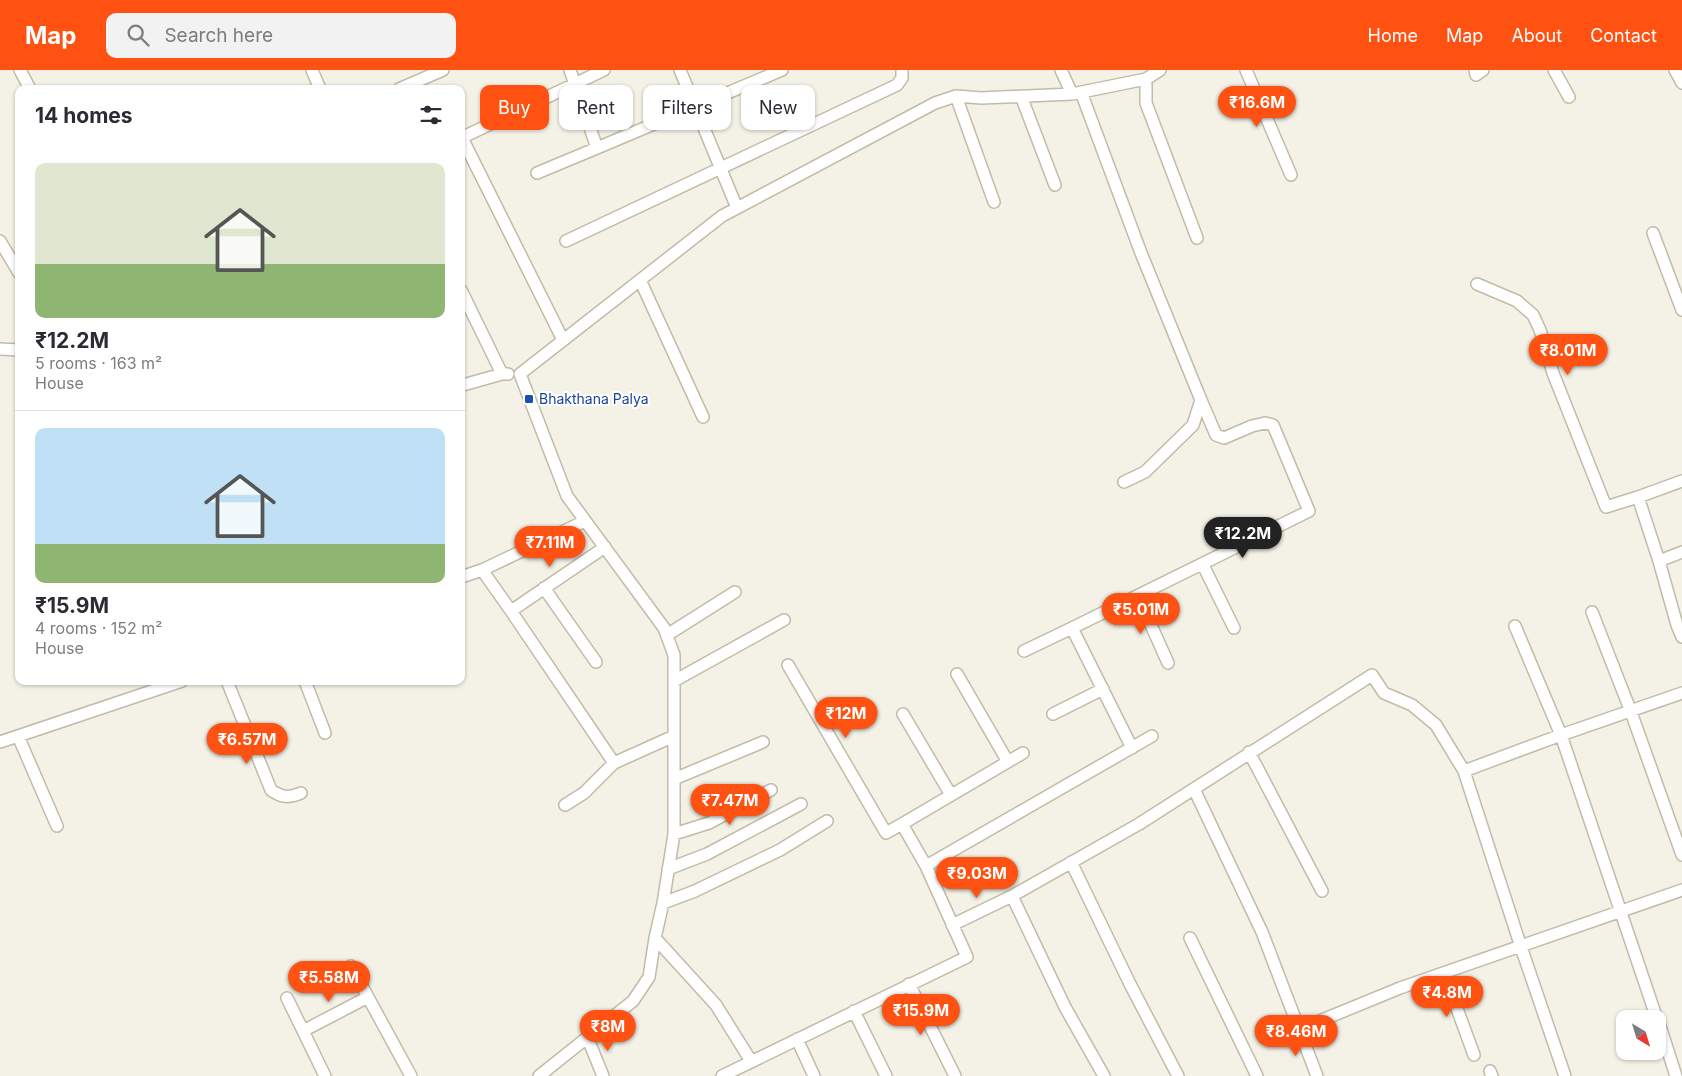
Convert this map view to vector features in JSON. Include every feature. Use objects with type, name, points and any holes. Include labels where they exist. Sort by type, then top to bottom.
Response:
[{"type":"street","points":[[20,70],[28,85]]},
{"type":"street","points":[[312,70],[318,85]]},
{"type":"street","points":[[408,85],[443,70]]},
{"type":"street","points":[[570,70],[598,148]]},
{"type":"street","points":[[465,137],[604,70]]},
{"type":"street","points":[[680,70],[686,85]]},
{"type":"street","points":[[731,92],[782,70]]},
{"type":"street","points":[[566,240],[897,86],[902,78],[902,70]]},
{"type":"street","points":[[1024,651],[1203,565],[1309,511],[1273,425],[1265,423],[1252,426],[1224,438],[1216,435],[1076,93],[1061,70]]},
{"type":"street","points":[[465,383],[502,374],[520,374],[722,216],[935,103],[956,96],[981,98],[1076,93],[1146,79],[1160,70]]},
{"type":"street","points":[[1246,70],[1292,175]]},
{"type":"street","points":[[1475,70],[1476,75],[1483,70]]},
{"type":"street","points":[[1554,70],[1569,97]]},
{"type":"street","points":[[1675,70],[1682,84]]},
{"type":"street","points":[[1146,79],[1146,104],[1197,238]]},
{"type":"street","points":[[956,96],[994,202]]},
{"type":"street","points":[[1021,96],[1055,185]]},
{"type":"street","points":[[536,173],[643,129]]},
{"type":"street","points":[[706,130],[737,208]]},
{"type":"street","points":[[465,144],[563,340]]},
{"type":"street","points":[[1653,233],[1682,310]]},
{"type":"street","points":[[0,241],[15,266]]},
{"type":"street","points":[[640,280],[702,417]]},
{"type":"street","points":[[1477,284],[1517,301],[1533,314],[1553,373],[1606,507],[1638,498],[1682,481]]},
{"type":"street","points":[[465,298],[502,374]]},
{"type":"street","points":[[0,349],[15,350]]},
{"type":"street","points":[[520,374],[567,496],[664,628],[674,655],[674,834],[649,977],[633,1002],[539,1076]]},
{"type":"street","points":[[1124,482],[1145,472],[1192,425],[1201,400]]},
{"type":"street","points":[[1638,498],[1682,637]]},
{"type":"street","points":[[465,576],[482,570],[585,521]]},
{"type":"street","points":[[511,611],[604,547]]},
{"type":"street","points":[[1659,561],[1682,552]]},
{"type":"street","points":[[1203,565],[1234,628]]},
{"type":"street","points":[[482,570],[614,763]]},
{"type":"street","points":[[544,588],[596,662]]},
{"type":"street","points":[[667,635],[735,592]]},
{"type":"street","points":[[1138,596],[1168,663]]},
{"type":"street","points":[[1592,612],[1631,712],[1682,855]]},
{"type":"street","points":[[674,681],[784,620]]},
{"type":"street","points":[[1515,626],[1562,735],[1654,1010]]},
{"type":"street","points":[[1072,628],[1132,748]]},
{"type":"street","points":[[788,665],[886,833],[1023,753]]},
{"type":"street","points":[[958,674],[1008,762]]},
{"type":"street","points":[[952,925],[1012,896],[1139,824],[1372,675],[1384,693],[1412,705],[1436,725],[1464,771],[1565,1076]]},
{"type":"street","points":[[0,742],[170,685]]},
{"type":"street","points":[[229,685],[271,790],[280,796],[291,797],[301,793]]},
{"type":"street","points":[[307,685],[325,733]]},
{"type":"street","points":[[1052,714],[1103,689]]},
{"type":"street","points":[[1464,771],[1682,693]]},
{"type":"street","points":[[903,714],[951,795]]},
{"type":"street","points":[[18,736],[57,826]]},
{"type":"street","points":[[564,805],[584,793],[614,763],[674,736]]},
{"type":"street","points":[[926,866],[1152,736]]},
{"type":"street","points":[[674,779],[763,742]]},
{"type":"street","points":[[1249,752],[1322,891]]},
{"type":"street","points":[[1194,788],[1262,932],[1317,1076]]},
{"type":"street","points":[[674,834],[709,823],[771,790]]},
{"type":"street","points":[[668,869],[707,854],[802,804]]},
{"type":"street","points":[[663,903],[694,891],[780,850],[827,821]]},
{"type":"street","points":[[722,1076],[738,1072],[751,1061],[967,957],[926,866],[902,824]]},
{"type":"street","points":[[1071,862],[1130,984],[1178,1076]]},
{"type":"street","points":[[1300,1029],[1400,988],[1682,890]]},
{"type":"street","points":[[1012,896],[1065,1007],[1104,1076]]},
{"type":"street","points":[[655,938],[716,1005],[751,1061]]},
{"type":"street","points":[[1190,938],[1257,1076]]},
{"type":"street","points":[[351,966],[411,1076]]},
{"type":"street","points":[[1444,973],[1474,1055]]},
{"type":"street","points":[[909,984],[955,1076]]},
{"type":"street","points":[[303,1031],[368,997]]},
{"type":"street","points":[[287,998],[325,1076]]},
{"type":"street","points":[[854,1011],[886,1076]]},
{"type":"street","points":[[588,1038],[604,1076]]},
{"type":"street","points":[[797,1039],[814,1076]]},
{"type":"street","points":[[1666,1046],[1676,1076]]},
{"type":"place","name":"Bhakthana Palya","points":[[529,399]]}]
